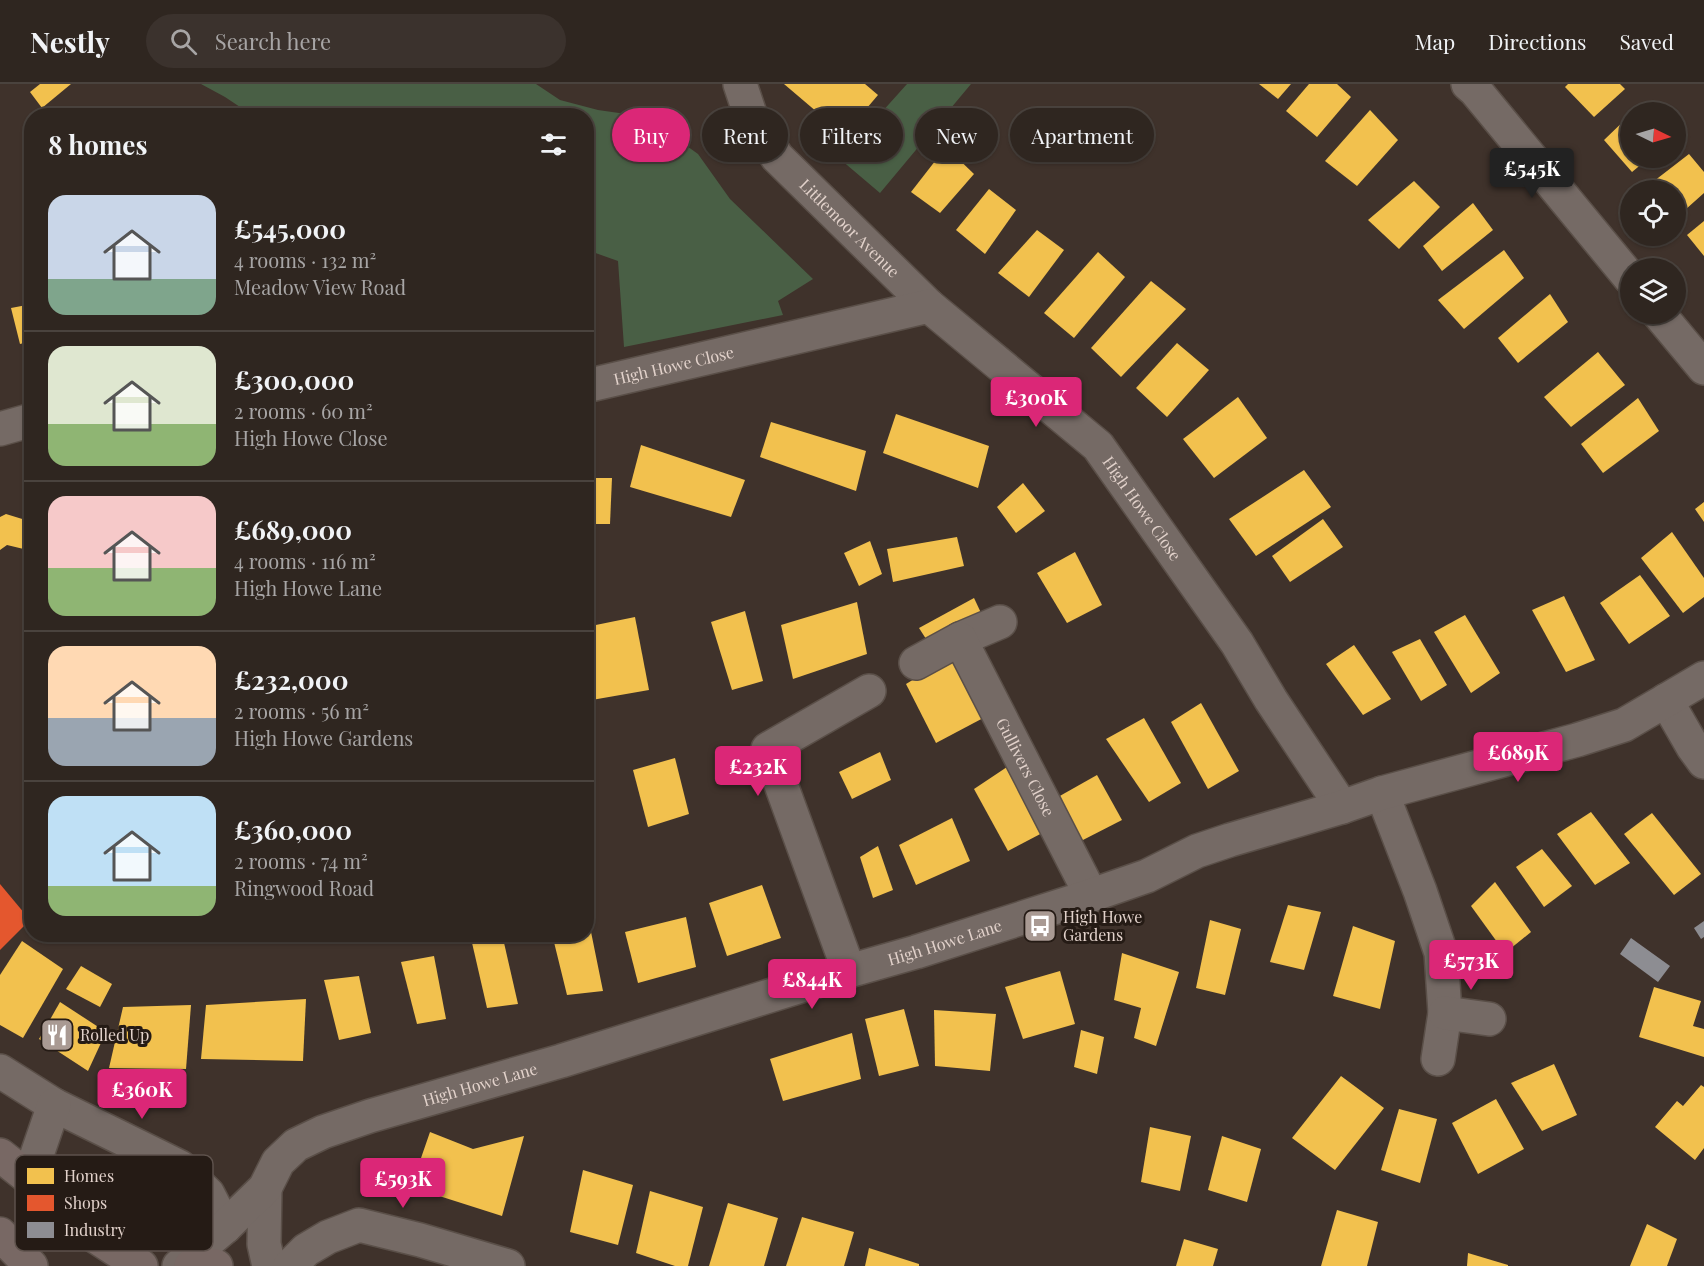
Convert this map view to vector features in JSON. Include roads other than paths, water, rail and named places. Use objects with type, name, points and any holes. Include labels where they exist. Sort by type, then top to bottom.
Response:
[{"type":"highway","points":[[0,1155],[15,1167]]},
{"type":"highway","points":[[0,1234],[15,1249]]},
{"type":"highway","points":[[16,1251],[31,1266]]},
{"type":"highway","points":[[118,1251],[141,1266]]},
{"type":"highway","points":[[191,1266],[201,1264],[216,1266]]},
{"type":"street","name":"Littlemoor Avenue","points":[[740,84],[750,114],[777,157],[930,306]]},
{"type":"street","points":[[1468,84],[1620,266]]},
{"type":"street","name":"High Howe Close","points":[[594,384],[930,306],[1098,446],[1237,643],[1277,709],[1342,807]]},
{"type":"street","points":[[1667,324],[1704,368]]},
{"type":"street","points":[[0,429],[24,422]]},
{"type":"street","points":[[916,663],[960,639],[1000,622]]},
{"type":"street","name":"Gullivers Close","points":[[960,639],[1091,895]]},
{"type":"street","name":"High Howe Lane","points":[[213,1237],[265,1188],[278,1162],[297,1145],[323,1132],[916,952],[1148,876],[1197,851],[1382,793],[1615,728],[1704,678]]},
{"type":"street","points":[[849,971],[768,749],[869,691]]},
{"type":"street","points":[[1666,700],[1704,762]]},
{"type":"street","points":[[1382,793],[1441,953],[1445,1013],[1438,1059]]},
{"type":"street","points":[[1445,1013],[1489,1019]]},
{"type":"street","points":[[0,1071],[54,1105],[156,1155]]},
{"type":"street","points":[[37,1155],[54,1105]]},
{"type":"street","name":"High Howe Lane","points":[[265,1188],[264,1244],[269,1266]]},
{"type":"street","points":[[213,1204],[225,1227]]},
{"type":"street","points":[[298,1258],[328,1237],[359,1225],[420,1239],[491,1263]]},
{"type":"street","name":"High Howe Lane","points":[[179,1266],[197,1251]]},
{"type":"place","name":"High Howe Gardens","points":[[1040,926]]},
{"type":"place","name":"Rolled Up","points":[[57,1035]]}]
